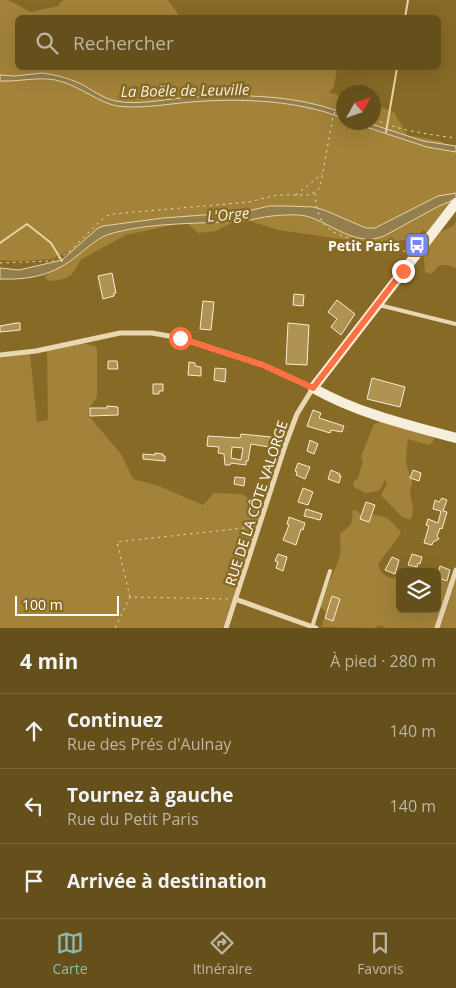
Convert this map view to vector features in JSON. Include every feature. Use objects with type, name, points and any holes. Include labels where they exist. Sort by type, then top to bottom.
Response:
[{"type":"street","points":[[313,388],[456,203]]},
{"type":"street","points":[[0,355],[36,351],[120,333],[152,333],[180,338],[263,365],[334,400],[391,421],[456,438]]},
{"type":"street","name":"RUE DE LA CÔTE VALORGE","points":[[226,628],[289,436],[301,406],[313,388]]},
{"type":"street","points":[[437,628],[456,570]]},
{"type":"street","points":[[235,600],[314,627]]},
{"type":"lane","points":[[376,305],[456,324]]},
{"type":"lane","points":[[314,627],[330,571]]},
{"type":"path","points":[[0,263],[53,261],[63,257],[100,221],[106,216],[114,214],[248,202],[277,195],[310,195],[320,188],[336,109]]},
{"type":"path","points":[[381,123],[436,136],[456,138]]},
{"type":"path","points":[[296,195],[322,173]]},
{"type":"path","points":[[315,192],[315,205],[324,225],[347,239],[413,253]]},
{"type":"path","points":[[115,628],[130,597],[117,542],[258,527]]},
{"type":"path","points":[[130,597],[235,600]]},
{"type":"shaded area","points":[[0,0],[8,0],[31,12],[58,6],[63,0],[168,0],[179,15],[15,15],[15,70],[337,70],[334,87],[329,92],[336,94],[336,130],[381,130],[381,107],[394,112],[407,135],[440,141],[456,149],[456,198],[433,224],[440,232],[452,227],[456,222],[456,268],[440,265],[431,274],[425,272],[423,249],[428,236],[424,230],[413,238],[381,245],[279,230],[247,220],[233,222],[216,231],[198,233],[186,222],[126,235],[80,260],[72,274],[60,280],[48,281],[45,277],[66,261],[68,257],[66,252],[52,259],[0,260]]},
{"type":"shaded area","points":[[82,343],[95,346],[97,349],[97,397],[90,407],[88,415],[121,454],[133,479],[159,486],[203,505],[214,493],[241,494],[261,506],[223,628],[0,628],[0,358],[30,354],[37,422],[48,420],[47,351]]},
{"type":"shaded area","points":[[380,422],[433,436],[434,439],[429,445],[408,439],[406,463],[412,482],[410,493],[413,508],[412,517],[409,520],[401,516],[381,495],[387,483],[385,480],[379,491],[365,493],[354,487],[353,482],[358,478],[363,461],[361,457],[374,424]]},
{"type":"shaded area","points":[[356,510],[362,516],[376,515],[384,517],[392,522],[401,532],[378,565],[381,572],[386,576],[396,578],[396,613],[441,613],[441,581],[456,580],[456,628],[386,628],[378,625],[376,628],[321,627],[324,619],[328,616],[319,606],[319,603],[339,559],[340,533],[350,524],[352,511]]},
{"type":"water","points":[[42,73],[59,76],[85,86],[108,99],[124,102],[211,96],[269,97],[307,102],[325,107],[336,111],[336,116],[287,104],[229,100],[145,107],[117,106],[55,80],[0,81],[0,75],[15,76]]},
{"type":"water","points":[[381,127],[423,141],[456,146],[456,152],[427,147],[375,130],[381,130]]},
{"type":"water","name":"L'Orge","points":[[456,193],[456,199],[439,206],[384,236],[374,239],[354,237],[316,219],[298,215],[272,216],[242,221],[160,225],[128,229],[103,237],[69,262],[51,272],[32,277],[0,279],[0,268],[19,270],[62,260],[98,228],[103,226],[163,218],[244,212],[269,206],[287,206],[313,207],[366,228],[375,228],[438,196]]},
{"type":"building","points":[[112,273],[116,293],[114,293],[114,296],[103,299],[98,276]]},
{"type":"building","points":[[294,294],[304,295],[303,306],[293,305]]},
{"type":"building","points":[[337,300],[355,314],[341,335],[331,327],[337,319],[328,312]]},
{"type":"building","points":[[203,301],[214,302],[211,330],[200,329]]},
{"type":"building","points":[[20,323],[20,330],[0,332],[0,326]]},
{"type":"building","points":[[288,323],[309,325],[307,365],[286,364]]},
{"type":"building","points":[[108,361],[117,361],[118,369],[108,369]]},
{"type":"building","points":[[189,362],[201,367],[201,376],[188,375]]},
{"type":"building","points":[[215,368],[226,369],[225,382],[214,380]]},
{"type":"building","points":[[372,378],[405,387],[400,407],[367,399]]},
{"type":"building","points":[[153,384],[163,384],[163,391],[159,391],[159,394],[153,394]]},
{"type":"building","points":[[107,406],[118,407],[118,415],[90,416],[90,408],[107,408]]},
{"type":"building","points":[[313,410],[321,413],[319,418],[344,426],[342,432],[331,430],[330,433],[307,426]]},
{"type":"building","points":[[241,434],[271,437],[269,447],[251,444],[246,465],[231,463],[230,465],[225,465],[224,454],[218,453],[219,447],[207,446],[208,436],[240,438]],"holes":[[[232,447],[243,448],[241,460],[231,458]]]},
{"type":"building","points":[[310,440],[318,444],[314,454],[307,451]]},
{"type":"building","points":[[155,453],[163,454],[165,461],[143,459],[143,454],[155,455]]},
{"type":"building","points":[[298,463],[310,467],[305,479],[296,475],[297,472],[295,471]]},
{"type":"building","points":[[331,470],[340,474],[339,483],[328,479]]},
{"type":"building","points":[[413,470],[421,473],[419,481],[410,478]]},
{"type":"building","points":[[235,477],[245,478],[244,486],[234,484]]},
{"type":"building","points":[[303,488],[313,492],[308,505],[298,502]]},
{"type":"building","points":[[442,498],[447,500],[443,511],[447,512],[442,529],[440,528],[437,536],[439,539],[433,542],[432,545],[424,543],[429,526],[426,525],[428,519],[438,523],[441,511],[433,509],[435,500],[439,502]]},
{"type":"building","points":[[366,502],[375,505],[369,522],[360,519]]},
{"type":"building","points":[[306,509],[322,514],[320,520],[304,516]]},
{"type":"building","points":[[289,517],[305,523],[296,545],[283,540],[289,525],[287,524]]},
{"type":"building","points":[[278,554],[287,557],[283,571],[276,568],[278,562],[275,561]]},
{"type":"building","points":[[412,554],[422,557],[417,567],[408,565]]},
{"type":"building","points":[[392,557],[399,560],[395,574],[385,570]]},
{"type":"building","points":[[440,566],[450,570],[447,581],[441,579]]},
{"type":"building","points":[[332,596],[340,599],[333,621],[325,618]]},
{"type":"waterway","points":[[406,15],[408,0]]},
{"type":"waterway","points":[[386,132],[397,70]]},
{"type":"waterway","points":[[0,243],[27,224],[51,243],[62,261]]},
{"type":"place","name":"Petit Paris","points":[[417,245]]},
{"type":"route","points":[[180,338],[263,365],[313,388],[403,271]]},
{"type":"water label","name":"La Boële de Leuville","points":[[185,90]]}]
